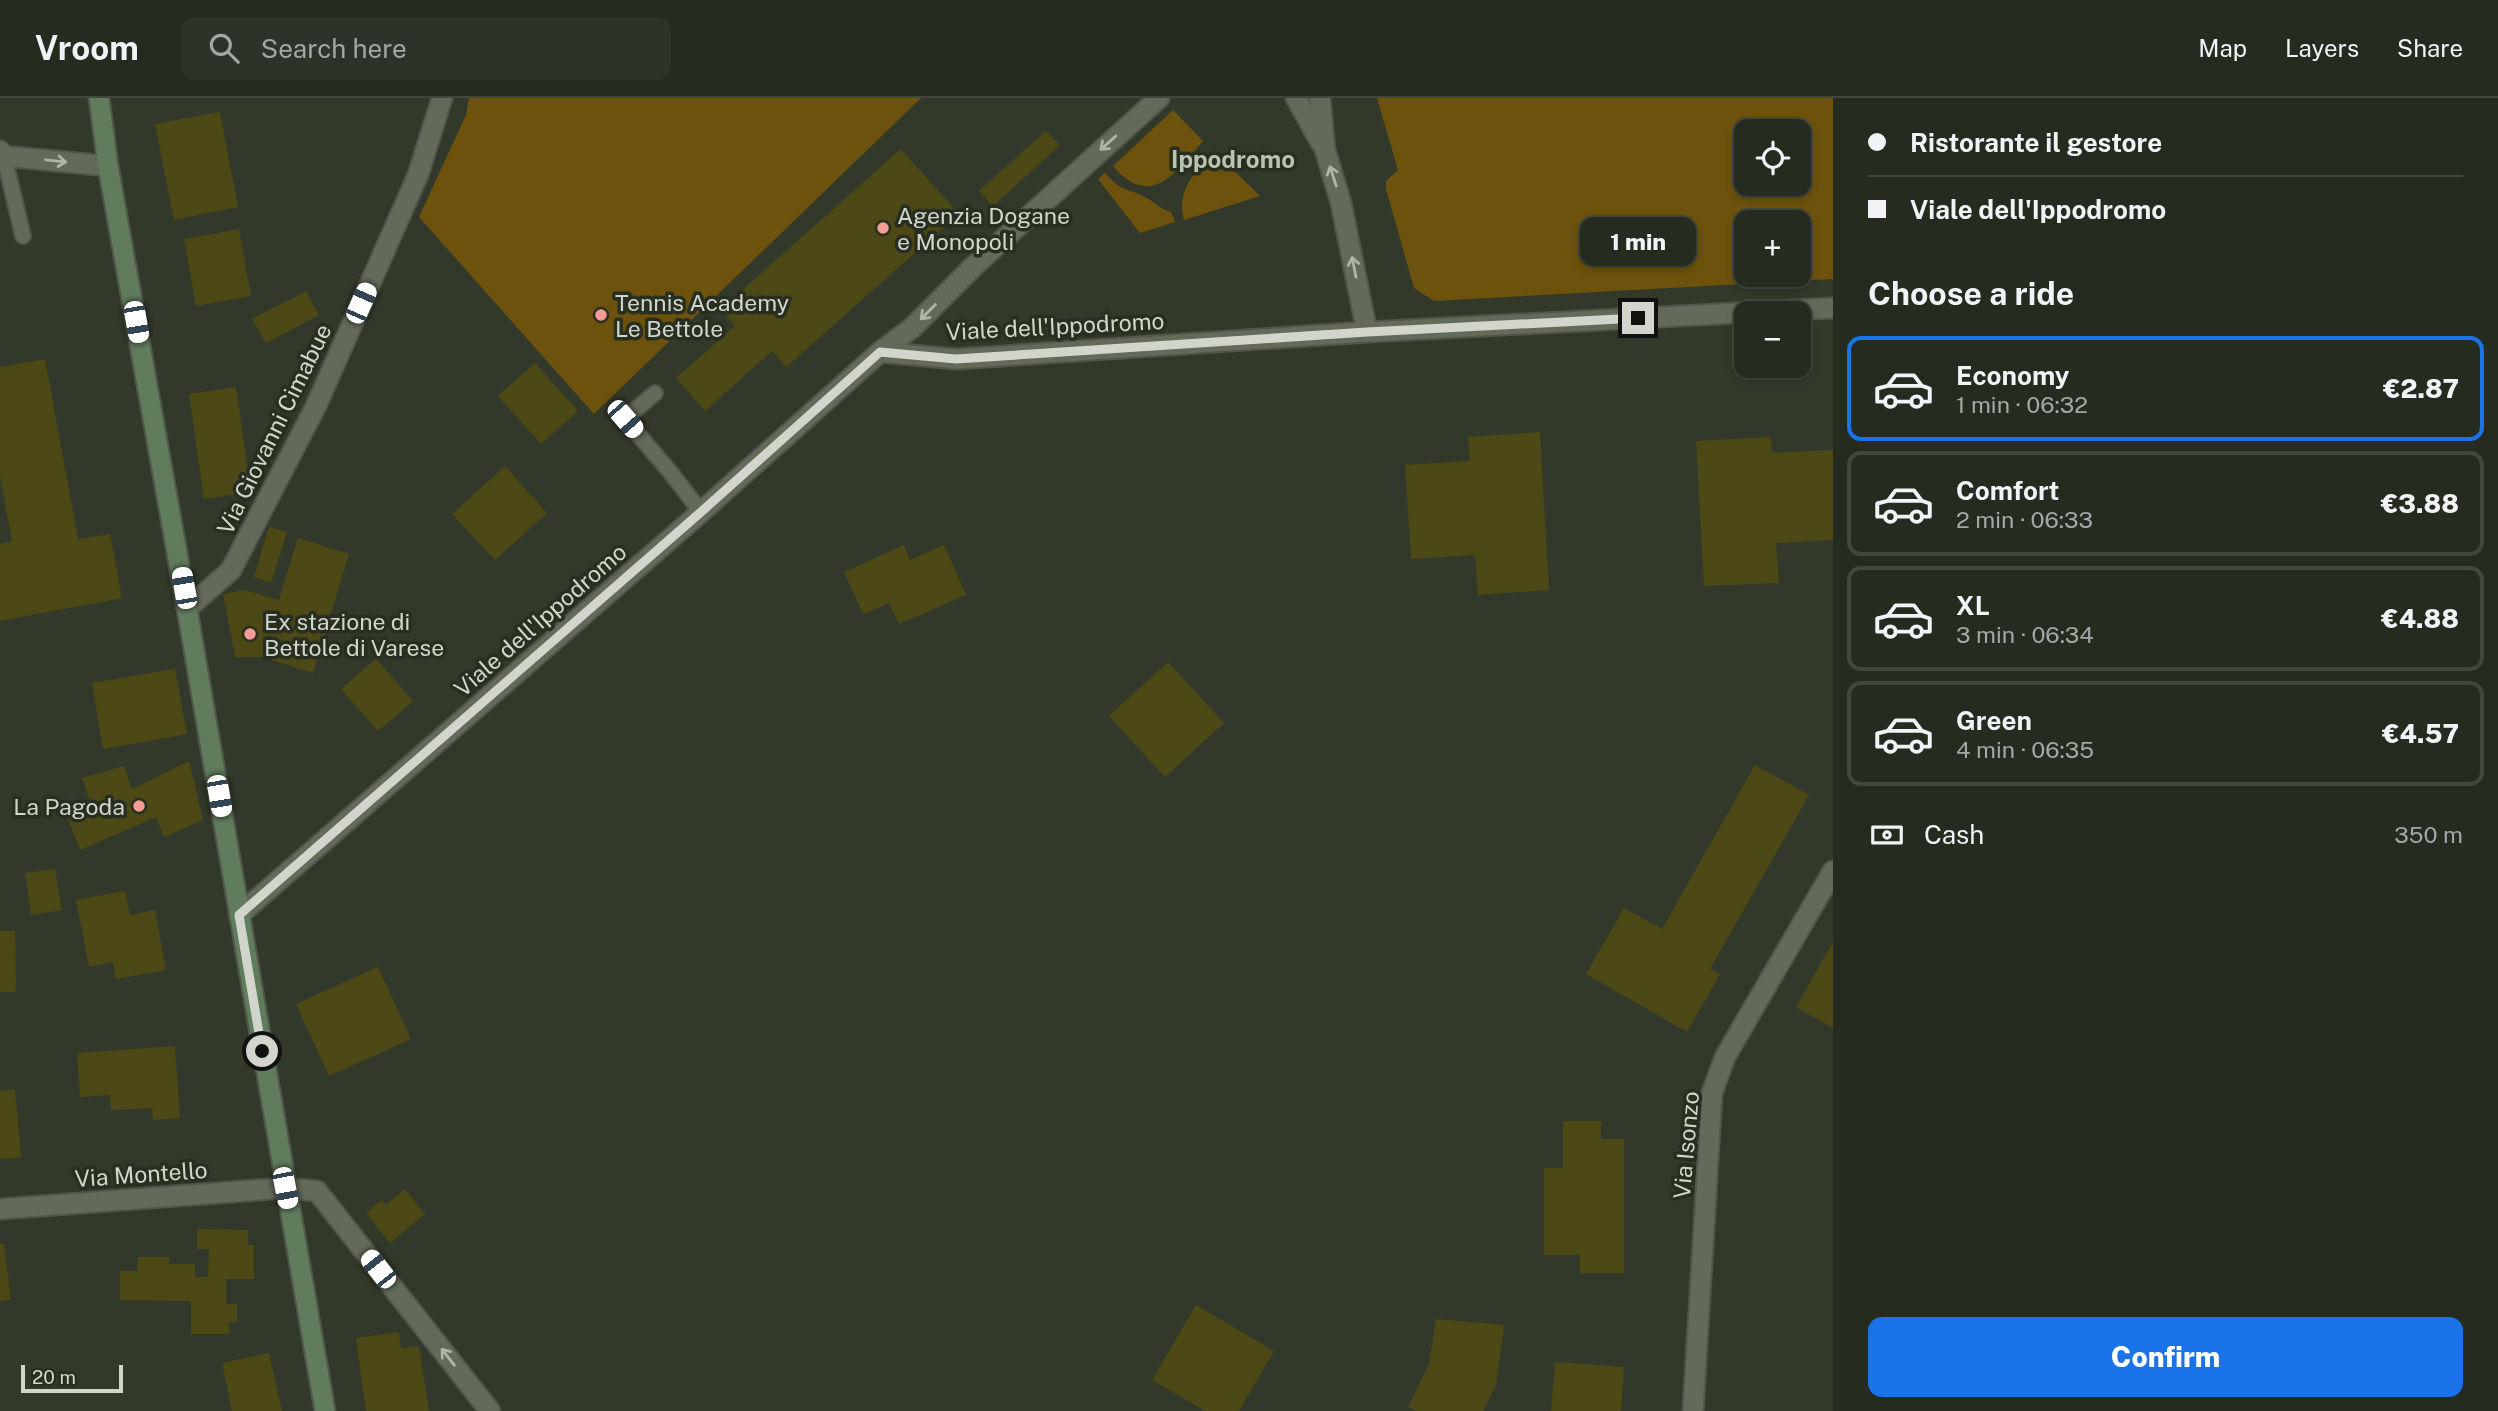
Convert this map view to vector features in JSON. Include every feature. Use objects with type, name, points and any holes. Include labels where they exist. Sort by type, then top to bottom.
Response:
[{"type":"main road","points":[[100,98],[108,166],[325,1411]]},
{"type":"street","name":"Via Giovanni Cimabue","points":[[187,609],[232,570],[316,406],[418,175],[442,98]]},
{"type":"street","points":[[880,352],[912,328],[974,267],[1159,98]]},
{"type":"street","points":[[1297,98],[1325,150]]},
{"type":"street","points":[[1320,98],[1325,150],[1341,203],[1367,332]]},
{"type":"street","points":[[2,153],[108,166]]},
{"type":"street","name":"Viale dell'Ippodromo","points":[[239,915],[880,352],[956,359],[1367,332],[1833,308]]},
{"type":"street","name":"Via Isonzo","points":[[1693,1411],[1712,1093],[1725,1057],[1833,871]]},
{"type":"street","name":"Via Montello","points":[[0,1209],[285,1188],[317,1191],[490,1411]]},
{"type":"lane","points":[[2,153],[23,236]]},
{"type":"lane","points":[[655,393],[625,419],[701,512]]},
{"type":"shaded area","name":"Tennis Academy Le Bettole","points":[[469,98],[921,98],[594,414],[419,217],[466,115]]},
{"type":"shaded area","points":[[1377,98],[1833,98],[1833,279],[1811,280],[1811,210],[1734,210],[1734,284],[1434,301],[1414,288],[1386,181],[1398,170]]},
{"type":"shaded area","points":[[1173,110],[1203,141],[1183,165],[1162,182],[1151,186],[1139,185],[1126,179],[1113,166]]},
{"type":"shaded area","points":[[1215,152],[1260,196],[1184,220],[1182,209],[1185,190],[1194,174]]},
{"type":"shaded area","points":[[1105,173],[1120,187],[1171,212],[1175,222],[1140,233],[1098,179]]},
{"type":"building","points":[[220,112],[238,207],[174,220],[155,124]]},
{"type":"building","points":[[1046,131],[1060,145],[993,206],[979,191]]},
{"type":"building","points":[[901,149],[959,214],[786,367],[772,351],[705,411],[676,378],[735,326],[721,309]]},
{"type":"building","points":[[239,229],[251,296],[196,306],[184,239]]},
{"type":"building","points":[[306,291],[319,315],[266,343],[252,319]]},
{"type":"building","points":[[45,359],[78,539],[110,534],[122,598],[0,621],[0,544],[12,542],[0,475],[0,367]]},
{"type":"building","points":[[535,363],[578,411],[541,444],[498,396]]},
{"type":"building","points":[[236,387],[251,492],[204,499],[189,394]]},
{"type":"building","points":[[1540,432],[1549,590],[1478,595],[1475,555],[1411,559],[1405,465],[1470,461],[1468,437]]},
{"type":"building","points":[[1771,437],[1772,453],[1833,450],[1833,540],[1776,543],[1779,583],[1704,586],[1696,441]]},
{"type":"building","points":[[505,466],[547,513],[495,560],[452,514]]},
{"type":"building","points":[[269,527],[287,532],[271,583],[254,577]]},
{"type":"building","points":[[298,538],[349,554],[313,673],[262,657],[235,657],[223,594],[245,590],[279,600]]},
{"type":"building","points":[[904,545],[910,560],[944,545],[966,595],[899,624],[889,603],[863,614],[844,572]]},
{"type":"building","points":[[376,659],[413,701],[378,731],[341,689]]},
{"type":"building","points":[[1168,662],[1224,723],[1165,777],[1109,716]]},
{"type":"building","points":[[175,669],[187,734],[103,749],[92,683]]},
{"type":"building","name":"La Pagoda","points":[[189,761],[203,820],[164,837],[156,817],[80,850],[65,811],[90,801],[82,778],[124,766],[132,789]]},
{"type":"building","points":[[1755,765],[1809,795],[1710,969],[1720,974],[1687,1032],[1586,974],[1624,908],[1662,929]]},
{"type":"building","points":[[55,869],[62,910],[31,915],[25,873]]},
{"type":"building","points":[[125,891],[130,915],[155,910],[166,970],[116,979],[113,962],[89,967],[76,900]]},
{"type":"building","points":[[0,931],[15,931],[16,992],[0,992]]},
{"type":"building","points":[[1833,942],[1833,1028],[1796,1007]]},
{"type":"building","points":[[378,967],[411,1039],[329,1076],[296,1004]]},
{"type":"building","points":[[175,1046],[180,1118],[153,1120],[152,1108],[111,1110],[110,1095],[80,1097],[77,1053]]},
{"type":"building","points":[[15,1089],[21,1157],[0,1159],[0,1091]]},
{"type":"building","points":[[1563,1121],[1601,1121],[1601,1139],[1624,1139],[1624,1273],[1580,1273],[1580,1255],[1544,1255],[1544,1168],[1563,1168]]},
{"type":"building","points":[[405,1189],[425,1214],[390,1243],[366,1213],[382,1200],[386,1205]]},
{"type":"building","points":[[197,1229],[248,1230],[248,1245],[254,1245],[254,1279],[226,1279],[226,1304],[237,1304],[237,1322],[229,1322],[229,1334],[191,1334],[191,1301],[120,1300],[120,1271],[138,1271],[138,1257],[169,1257],[169,1264],[195,1264],[195,1277],[208,1277],[209,1249],[197,1249]]},
{"type":"building","points":[[0,1244],[4,1244],[11,1300],[0,1301]]},
{"type":"building","points":[[1196,1305],[1274,1351],[1239,1411],[1205,1411],[1152,1380]]},
{"type":"building","points":[[1436,1319],[1504,1325],[1496,1385],[1483,1411],[1417,1411],[1408,1407],[1429,1364]]},
{"type":"building","points":[[399,1332],[401,1349],[419,1346],[429,1411],[366,1411],[356,1338]]},
{"type":"building","points":[[269,1353],[282,1411],[232,1411],[222,1363]]},
{"type":"building","points":[[1555,1362],[1624,1367],[1621,1411],[1551,1411]]},
{"type":"place","name":"Agenzia Dogane e Monopoli","points":[[883,228]]},
{"type":"place","name":"Tennis Academy Le Bettole","points":[[601,315]]},
{"type":"place","name":"Ex stazione di Bettole di Varese","points":[[250,634]]},
{"type":"place","name":"La Pagoda","points":[[139,806]]},
{"type":"district","name":"Ippodromo","points":[[1233,159]]},
{"type":"route","points":[[262,1051],[239,915],[880,352],[956,359],[1367,332],[1638,318]]}]
